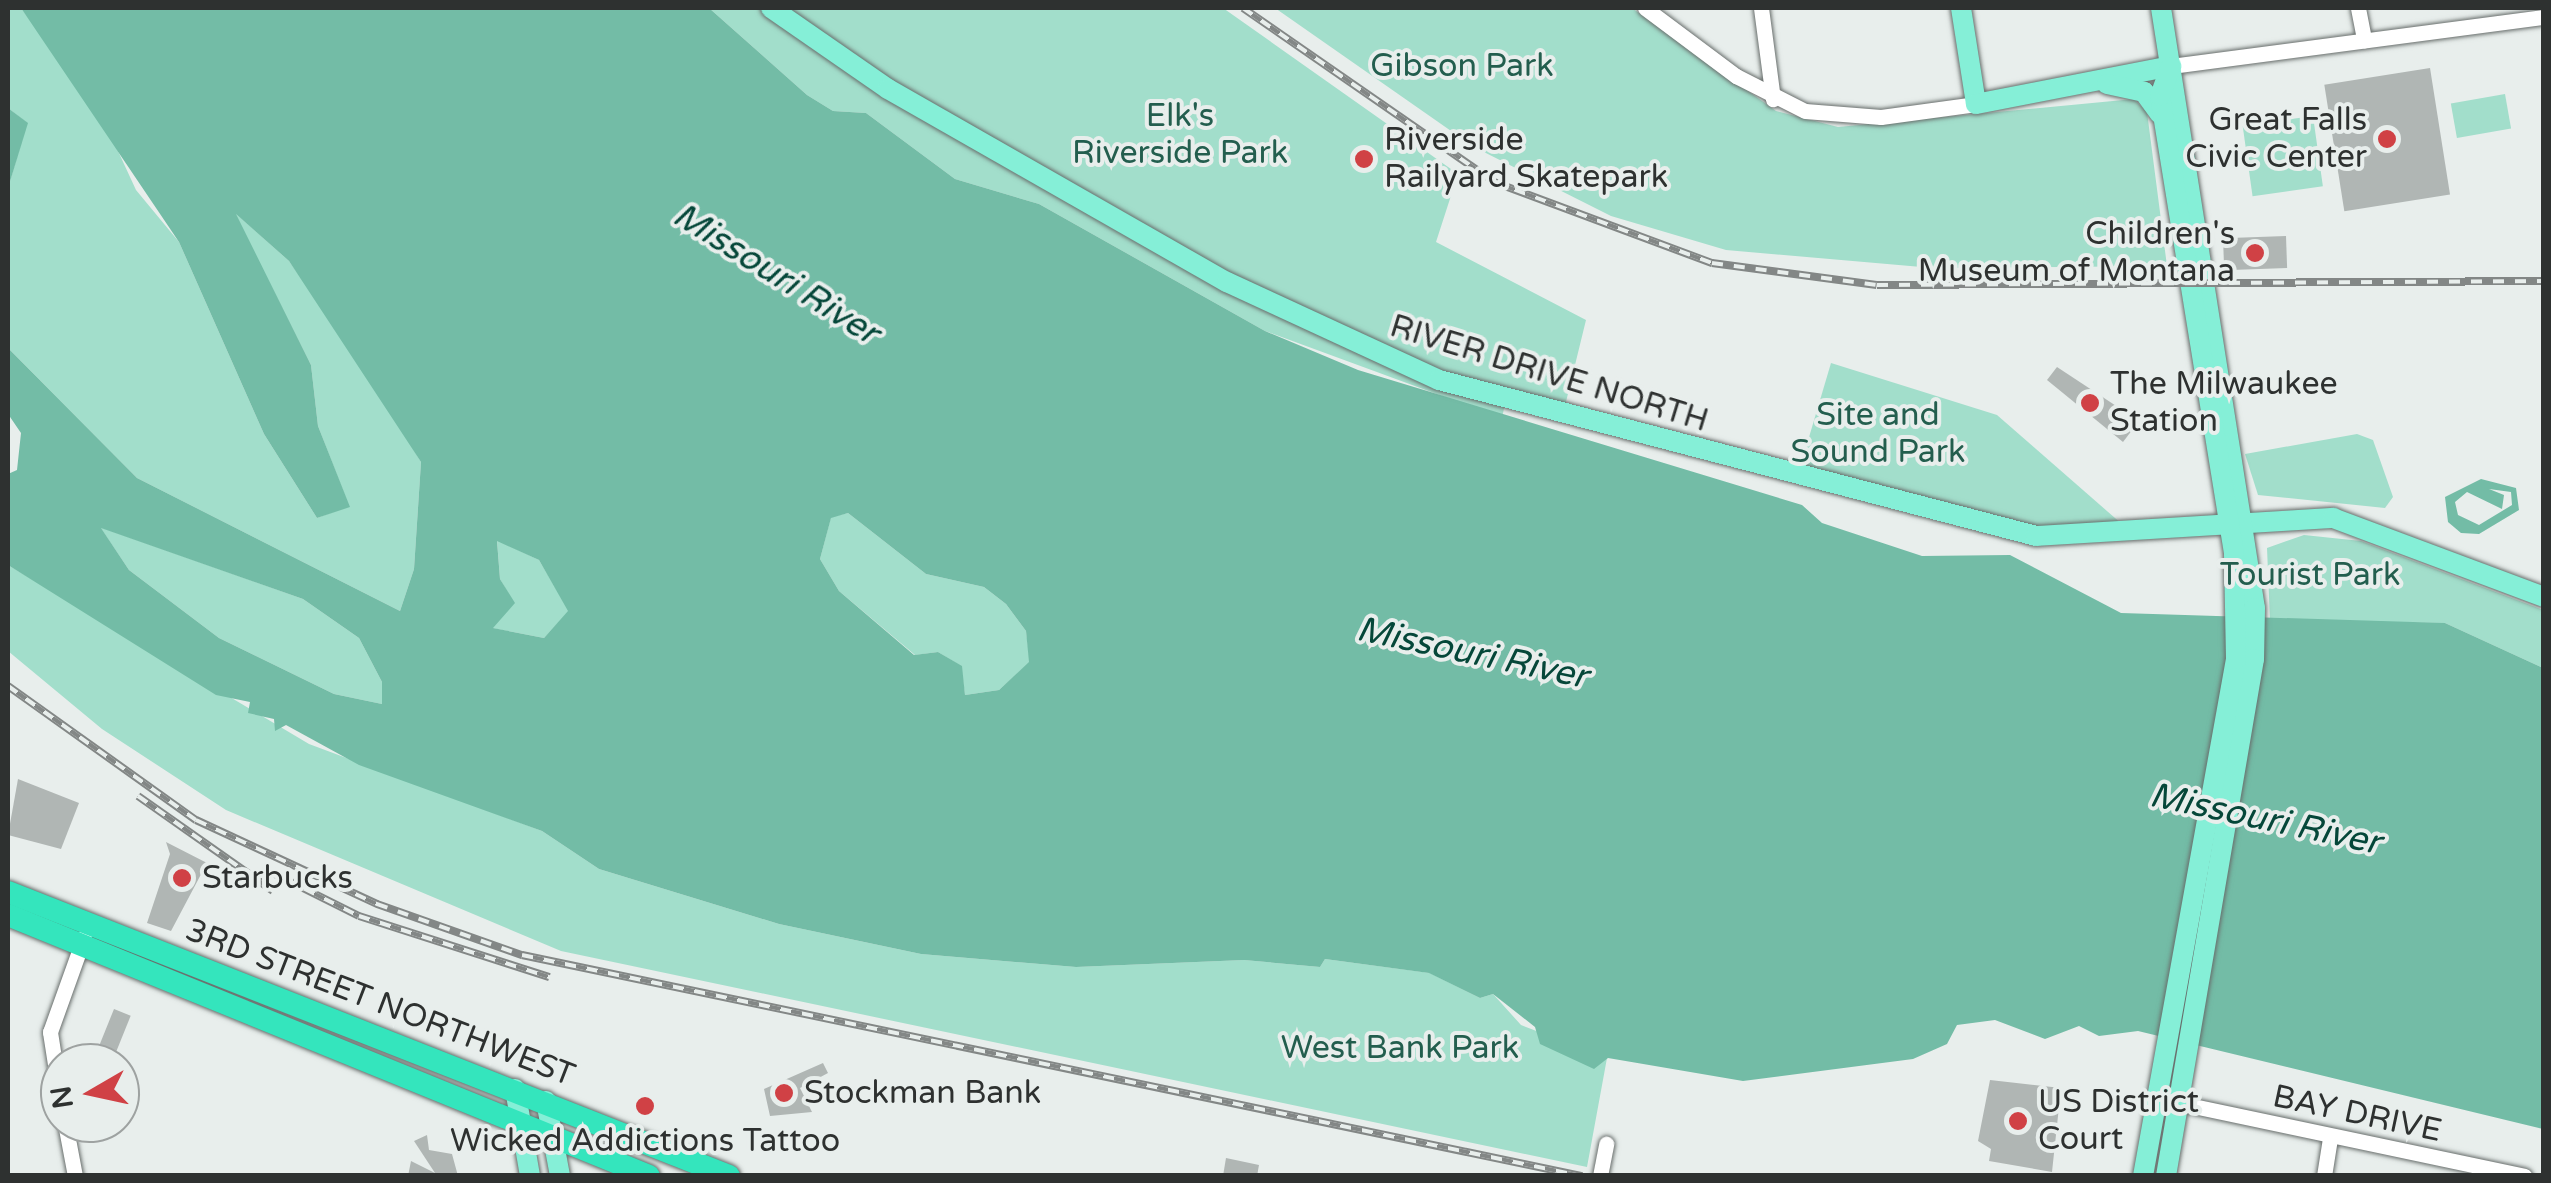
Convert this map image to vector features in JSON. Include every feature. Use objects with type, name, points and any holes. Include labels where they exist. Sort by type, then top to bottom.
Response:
[{"type":"highway","name":"3RD STREET NORTHWEST","points":[[8,892],[85,934],[520,1124],[649,1176]]},
{"type":"highway","name":"3RD STREET NORTHWEST","points":[[8,915],[85,934],[515,1089],[729,1176]]},
{"type":"main road","name":"RIVER DRIVE NORTH","points":[[771,8],[888,89],[1210,273],[1439,380],[2036,536],[2238,519],[2332,518],[2389,534],[2544,597]]},
{"type":"main road","points":[[1961,8],[1976,104],[2171,66]]},
{"type":"main road","points":[[2162,8],[2238,519],[2254,658],[2166,1176]]},
{"type":"main road","points":[[2171,66],[2160,96],[2164,125],[2238,519]]},
{"type":"main road","points":[[2092,82],[2144,92],[2164,125]]},
{"type":"main road","points":[[2143,1176],[2236,660],[2242,552]]},
{"type":"main road","points":[[515,1089],[530,1176]]},
{"type":"main road","points":[[546,1102],[560,1176]]},
{"type":"street","points":[[1645,8],[1772,99],[1879,118],[1976,104]]},
{"type":"street","points":[[1760,8],[1772,99]]},
{"type":"street","points":[[2358,8],[2364,40]]},
{"type":"street","points":[[2171,66],[2539,14]]},
{"type":"street","points":[[52,1043],[50,1032],[85,934]]},
{"type":"street","name":"BAY DRIVE","points":[[2179,1103],[2475,1171],[2524,1176]]},
{"type":"street","points":[[2324,1176],[2330,1138]]},
{"type":"street","points":[[69,1143],[75,1176]]},
{"type":"street","points":[[1600,1176],[1606,1144]]},
{"type":"green space","points":[[8,8],[21,8],[100,112],[136,190],[179,242],[264,434],[317,518],[349,506],[318,426],[311,365],[234,212],[289,261],[367,373],[421,462],[414,569],[400,611],[137,478],[8,348],[8,188],[27,123],[8,108]]},
{"type":"green space","name":"Elk's Riverside Park","points":[[709,8],[1223,8],[1458,174],[1436,242],[1586,320],[1564,410],[1507,394],[1502,418],[1265,331],[1039,204],[955,179],[866,113],[833,111],[807,95]]},
{"type":"green space","name":"Gibson Park","points":[[1275,8],[1632,8],[1776,111],[1838,127],[2134,99],[2147,112],[2167,266],[1933,268],[1726,250],[1611,216],[1474,147]]},
{"type":"green space","points":[[2505,94],[2511,128],[2457,138],[2451,104]]},
{"type":"green space","points":[[2313,116],[2323,186],[2253,196],[2243,126]]},
{"type":"green space","name":"Site and Sound Park","points":[[1831,363],[1997,415],[2123,525],[2037,528],[1799,471]]},
{"type":"green space","points":[[2357,434],[2373,440],[2393,497],[2385,508],[2258,495],[2245,454]]},
{"type":"green space","points":[[848,513],[926,574],[984,587],[1006,604],[1026,631],[1030,662],[999,690],[965,695],[961,666],[938,652],[915,655],[839,591],[820,559],[831,517]]},
{"type":"green space","points":[[100,527],[303,599],[359,638],[382,682],[382,704],[334,694],[219,638],[129,570]]},
{"type":"green space","name":"Tourist Park","points":[[2304,535],[2361,541],[2543,610],[2543,668],[2445,623],[2270,621],[2267,548]]},
{"type":"green space","points":[[497,540],[539,560],[569,611],[544,638],[492,628],[514,603],[500,579]]},
{"type":"green space","name":"West Bank Park","points":[[8,565],[309,744],[542,831],[599,869],[779,924],[921,954],[1076,967],[1244,960],[1320,967],[1325,959],[1430,973],[1480,998],[1493,994],[1521,1025],[1607,1058],[1587,1167],[561,951],[226,810],[102,729],[8,651]]},
{"type":"water","name":"Missouri River","points":[[21,8],[709,8],[807,95],[833,111],[866,113],[955,179],[1039,204],[1265,331],[1358,370],[1802,505],[1822,523],[1922,556],[2010,555],[2121,613],[2445,623],[2543,668],[2543,1129],[2138,1031],[2099,1036],[2079,1026],[2045,1039],[1995,1020],[1957,1025],[1947,1044],[1913,1059],[1743,1081],[1608,1058],[1594,1069],[1540,1044],[1535,1027],[1493,994],[1480,998],[1429,973],[1325,959],[1320,967],[1244,960],[1076,967],[921,954],[779,924],[599,869],[542,831],[359,765],[286,725],[275,731],[274,719],[248,713],[250,702],[216,695],[8,565],[8,474],[17,470],[21,433],[8,414],[8,348],[137,478],[400,611],[414,569],[421,462],[289,261],[236,214],[311,365],[318,426],[350,507],[317,518],[264,434],[179,242]],"holes":[[[848,513],[926,574],[984,587],[1006,604],[1026,631],[1029,662],[999,690],[965,695],[962,666],[938,652],[914,655],[839,591],[820,559],[831,518]],[[101,528],[303,599],[359,638],[382,682],[382,704],[334,694],[219,638],[129,570]],[[497,541],[539,560],[568,611],[544,638],[493,628],[515,603],[500,579]]]},
{"type":"water","points":[[8,108],[28,123],[8,188]]},
{"type":"water","points":[[2481,479],[2516,488],[2519,510],[2479,534],[2461,533],[2448,522],[2445,497]],"holes":[[[2489,489],[2511,492],[2512,505],[2479,525],[2458,515],[2455,502],[2467,492],[2502,509],[2504,495]]]},
{"type":"building","name":"Great Falls Civic Center","points":[[2430,68],[2450,194],[2344,211],[2324,85]]},
{"type":"building","name":"Children's Museum of Montana","points":[[2286,236],[2287,268],[2224,270],[2223,238]]},
{"type":"building","name":"The Milwaukee Station","points":[[2057,367],[2139,421],[2123,442],[2047,380]]},
{"type":"building","points":[[18,779],[79,803],[61,849],[8,835]]},
{"type":"building","name":"Starbucks","points":[[166,842],[207,863],[171,931],[147,923],[170,854]]},
{"type":"building","points":[[114,1009],[131,1016],[120,1043],[100,1043]]},
{"type":"building","name":"Stockman Bank","points":[[823,1063],[828,1073],[800,1088],[812,1112],[770,1116],[764,1089]]},
{"type":"building","name":"US District Court","points":[[1990,1080],[2061,1088],[2052,1172],[1989,1161],[1991,1149],[1978,1141]]},
{"type":"building","points":[[427,1135],[429,1150],[452,1154],[458,1176],[408,1176],[411,1161],[435,1173],[414,1141]]},
{"type":"building","points":[[1226,1158],[1259,1165],[1257,1176],[1223,1176]]},
{"type":"railway","points":[[1243,8],[1494,182],[1712,263],[1877,285],[2544,281]]},
{"type":"railway","points":[[8,686],[196,820],[377,904],[522,955],[1582,1176]]},
{"type":"railway","points":[[138,796],[273,891]]},
{"type":"railway","points":[[265,869],[359,916],[549,977]]},
{"type":"place","name":"Great Falls Civic Center","points":[[2387,139]]},
{"type":"place","name":"Riverside Railyard Skatepark","points":[[1364,159]]},
{"type":"place","name":"Children's Museum of Montana","points":[[2255,253]]},
{"type":"place","name":"The Milwaukee Station","points":[[2090,403]]},
{"type":"place","name":"Starbucks","points":[[182,878]]},
{"type":"place","name":"Stockman Bank","points":[[784,1093]]},
{"type":"place","name":"Wicked Addictions Tattoo","points":[[645,1106]]},
{"type":"place","name":"US District Court","points":[[2018,1121]]}]
